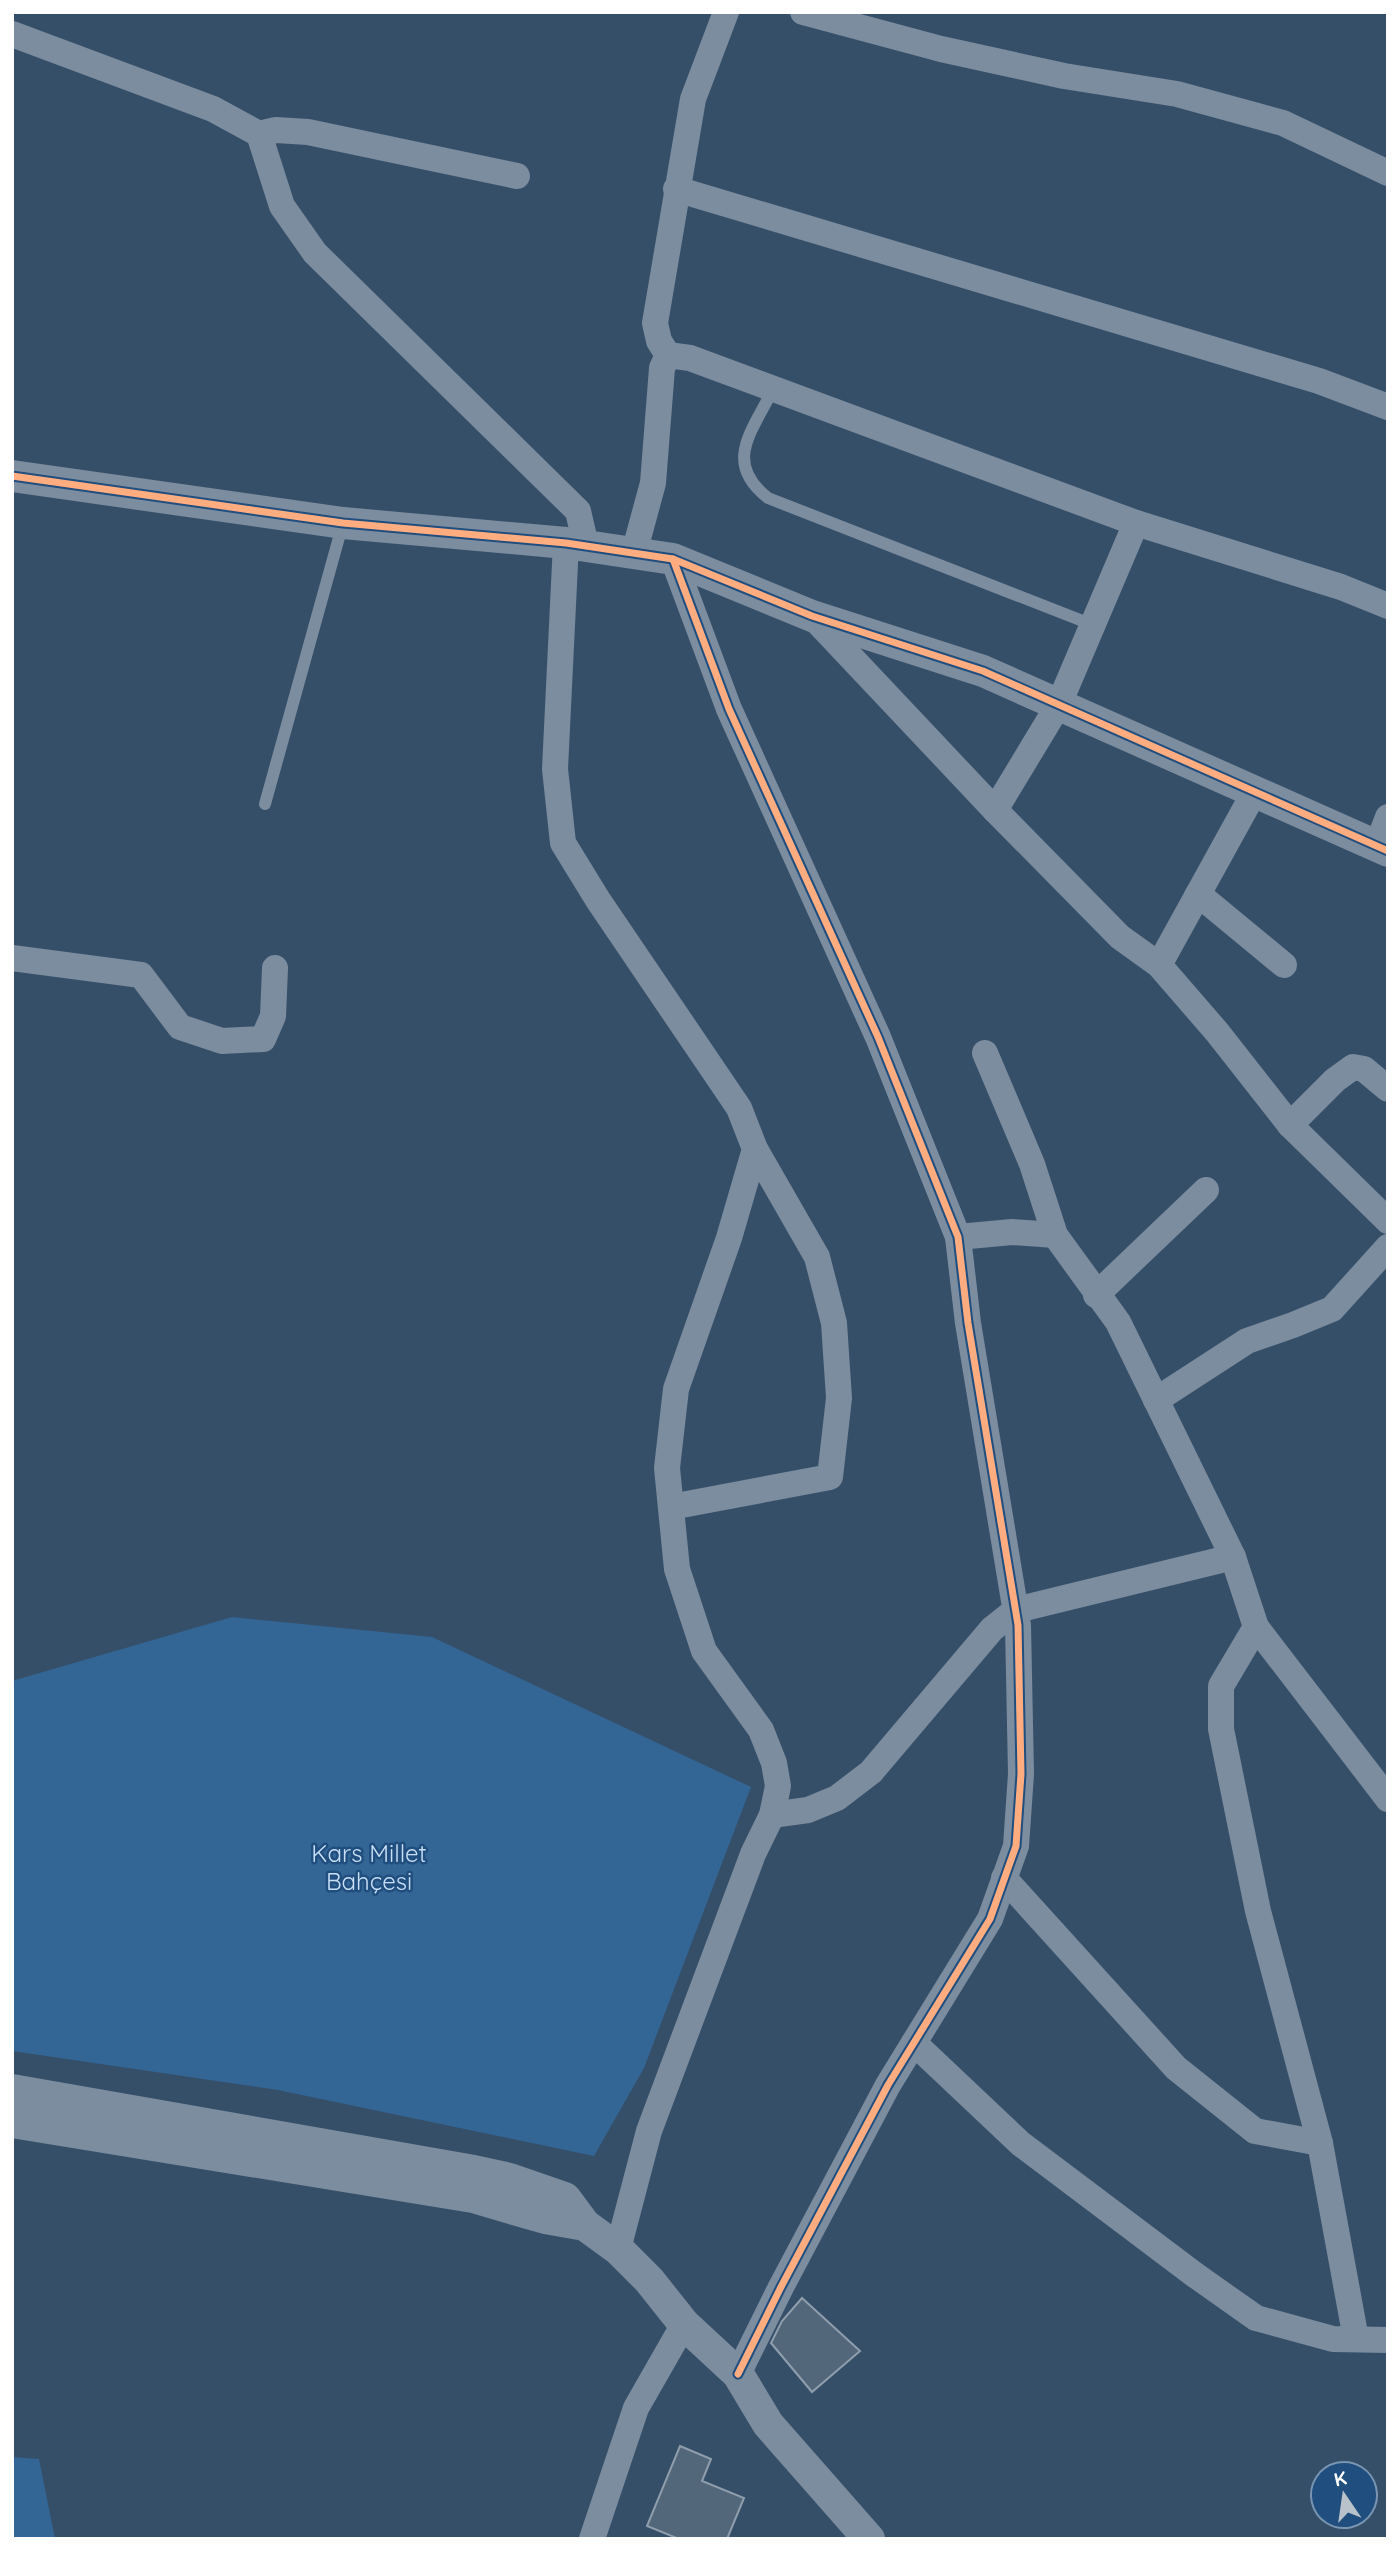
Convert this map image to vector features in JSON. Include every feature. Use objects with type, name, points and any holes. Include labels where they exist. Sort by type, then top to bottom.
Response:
[{"type":"street","points":[[726,12],[693,99],[676,189],[654,323],[659,341],[668,355],[690,358],[1136,523],[1341,587],[1388,606]]},
{"type":"street","points":[[803,12],[941,49],[1064,76],[1177,94],[1283,123],[1388,173]]},
{"type":"street","points":[[12,34],[213,109],[259,134],[276,130],[308,132],[517,176]]},
{"type":"street","points":[[259,134],[282,206],[315,253],[578,511],[555,769],[563,843],[598,900],[739,1108],[755,1149],[817,1257],[834,1323],[839,1398],[830,1477],[671,1507]]},
{"type":"street","points":[[676,189],[1319,381],[1388,407]]},
{"type":"street","points":[[634,553],[653,483],[662,368],[668,355]]},
{"type":"street","points":[[12,476],[343,523],[576,545],[673,559],[812,616],[983,671],[1382,848],[1388,817]]},
{"type":"street","points":[[995,810],[1059,704],[1136,523]]},
{"type":"street","points":[[673,559],[729,709],[878,1037],[958,1237],[968,1323],[1018,1625],[1021,1774],[1016,1846],[990,1919],[888,2085],[738,2374]]},
{"type":"street","points":[[812,616],[995,810],[1120,937],[1159,965],[1217,1032],[1290,1125],[1388,1221]]},
{"type":"street","points":[[1159,965],[1255,791]]},
{"type":"street","points":[[1198,894],[1284,965]]},
{"type":"street","points":[[12,958],[141,975],[180,1027],[222,1041],[263,1039],[273,1016],[275,968]]},
{"type":"street","points":[[985,1053],[1032,1164],[1055,1235],[1118,1322],[1233,1557],[1256,1627],[1388,1799]]},
{"type":"street","points":[[1290,1125],[1335,1080],[1353,1067],[1364,1069],[1388,1089]]},
{"type":"street","points":[[618,2249],[649,2130],[753,1854],[772,1815],[778,1786],[774,1763],[761,1730],[704,1651],[677,1569],[667,1468],[676,1390],[729,1238],[755,1149]]},
{"type":"street","points":[[1096,1295],[1206,1190]]},
{"type":"street","points":[[958,1237],[1012,1232],[1055,1235]]},
{"type":"street","points":[[1156,1400],[1247,1341],[1332,1308],[1388,1247]]},
{"type":"street","points":[[772,1815],[808,1810],[837,1798],[871,1772],[992,1629],[1016,1610],[1233,1557]]},
{"type":"street","points":[[1256,1627],[1221,1686],[1220,1729],[1258,1911],[1320,2143],[1356,2339]]},
{"type":"street","points":[[1004,1878],[1176,2068],[1255,2131],[1320,2143]]},
{"type":"street","points":[[914,2043],[1021,2144],[1256,2318],[1334,2339],[1388,2340]]},
{"type":"street","points":[[12,2090],[305,2140],[510,2179],[565,2198],[585,2225],[618,2249],[649,2280],[684,2324],[738,2374],[768,2424],[870,2539]]},
{"type":"street","points":[[12,2122],[473,2197],[545,2218],[585,2225]]},
{"type":"street","points":[[592,2539],[636,2409],[684,2324]]},
{"type":"lane","points":[[773,389],[742,454],[745,471],[754,487],[768,498],[1093,625]]},
{"type":"lane","points":[[265,804],[343,523]]},
{"type":"green space","name":"Kars Millet Bahçesi","points":[[232,1617],[432,1637],[751,1787],[644,2068],[594,2156],[278,2090],[12,2051],[12,1681]]},
{"type":"green space","points":[[12,2457],[39,2459],[55,2539],[12,2539]]},
{"type":"building","points":[[802,2298],[860,2351],[812,2392],[771,2343],[782,2321]]},
{"type":"building","points":[[680,2446],[711,2459],[702,2481],[744,2498],[727,2539],[679,2539],[647,2526]]},
{"type":"cycle path","points":[[12,476],[343,523],[566,543],[673,559],[812,616],[983,671],[1388,851]]},
{"type":"cycle path","points":[[673,559],[729,709],[878,1037],[958,1237],[968,1323],[1018,1625],[1021,1774],[1016,1846],[990,1919],[888,2085],[738,2374]]}]
